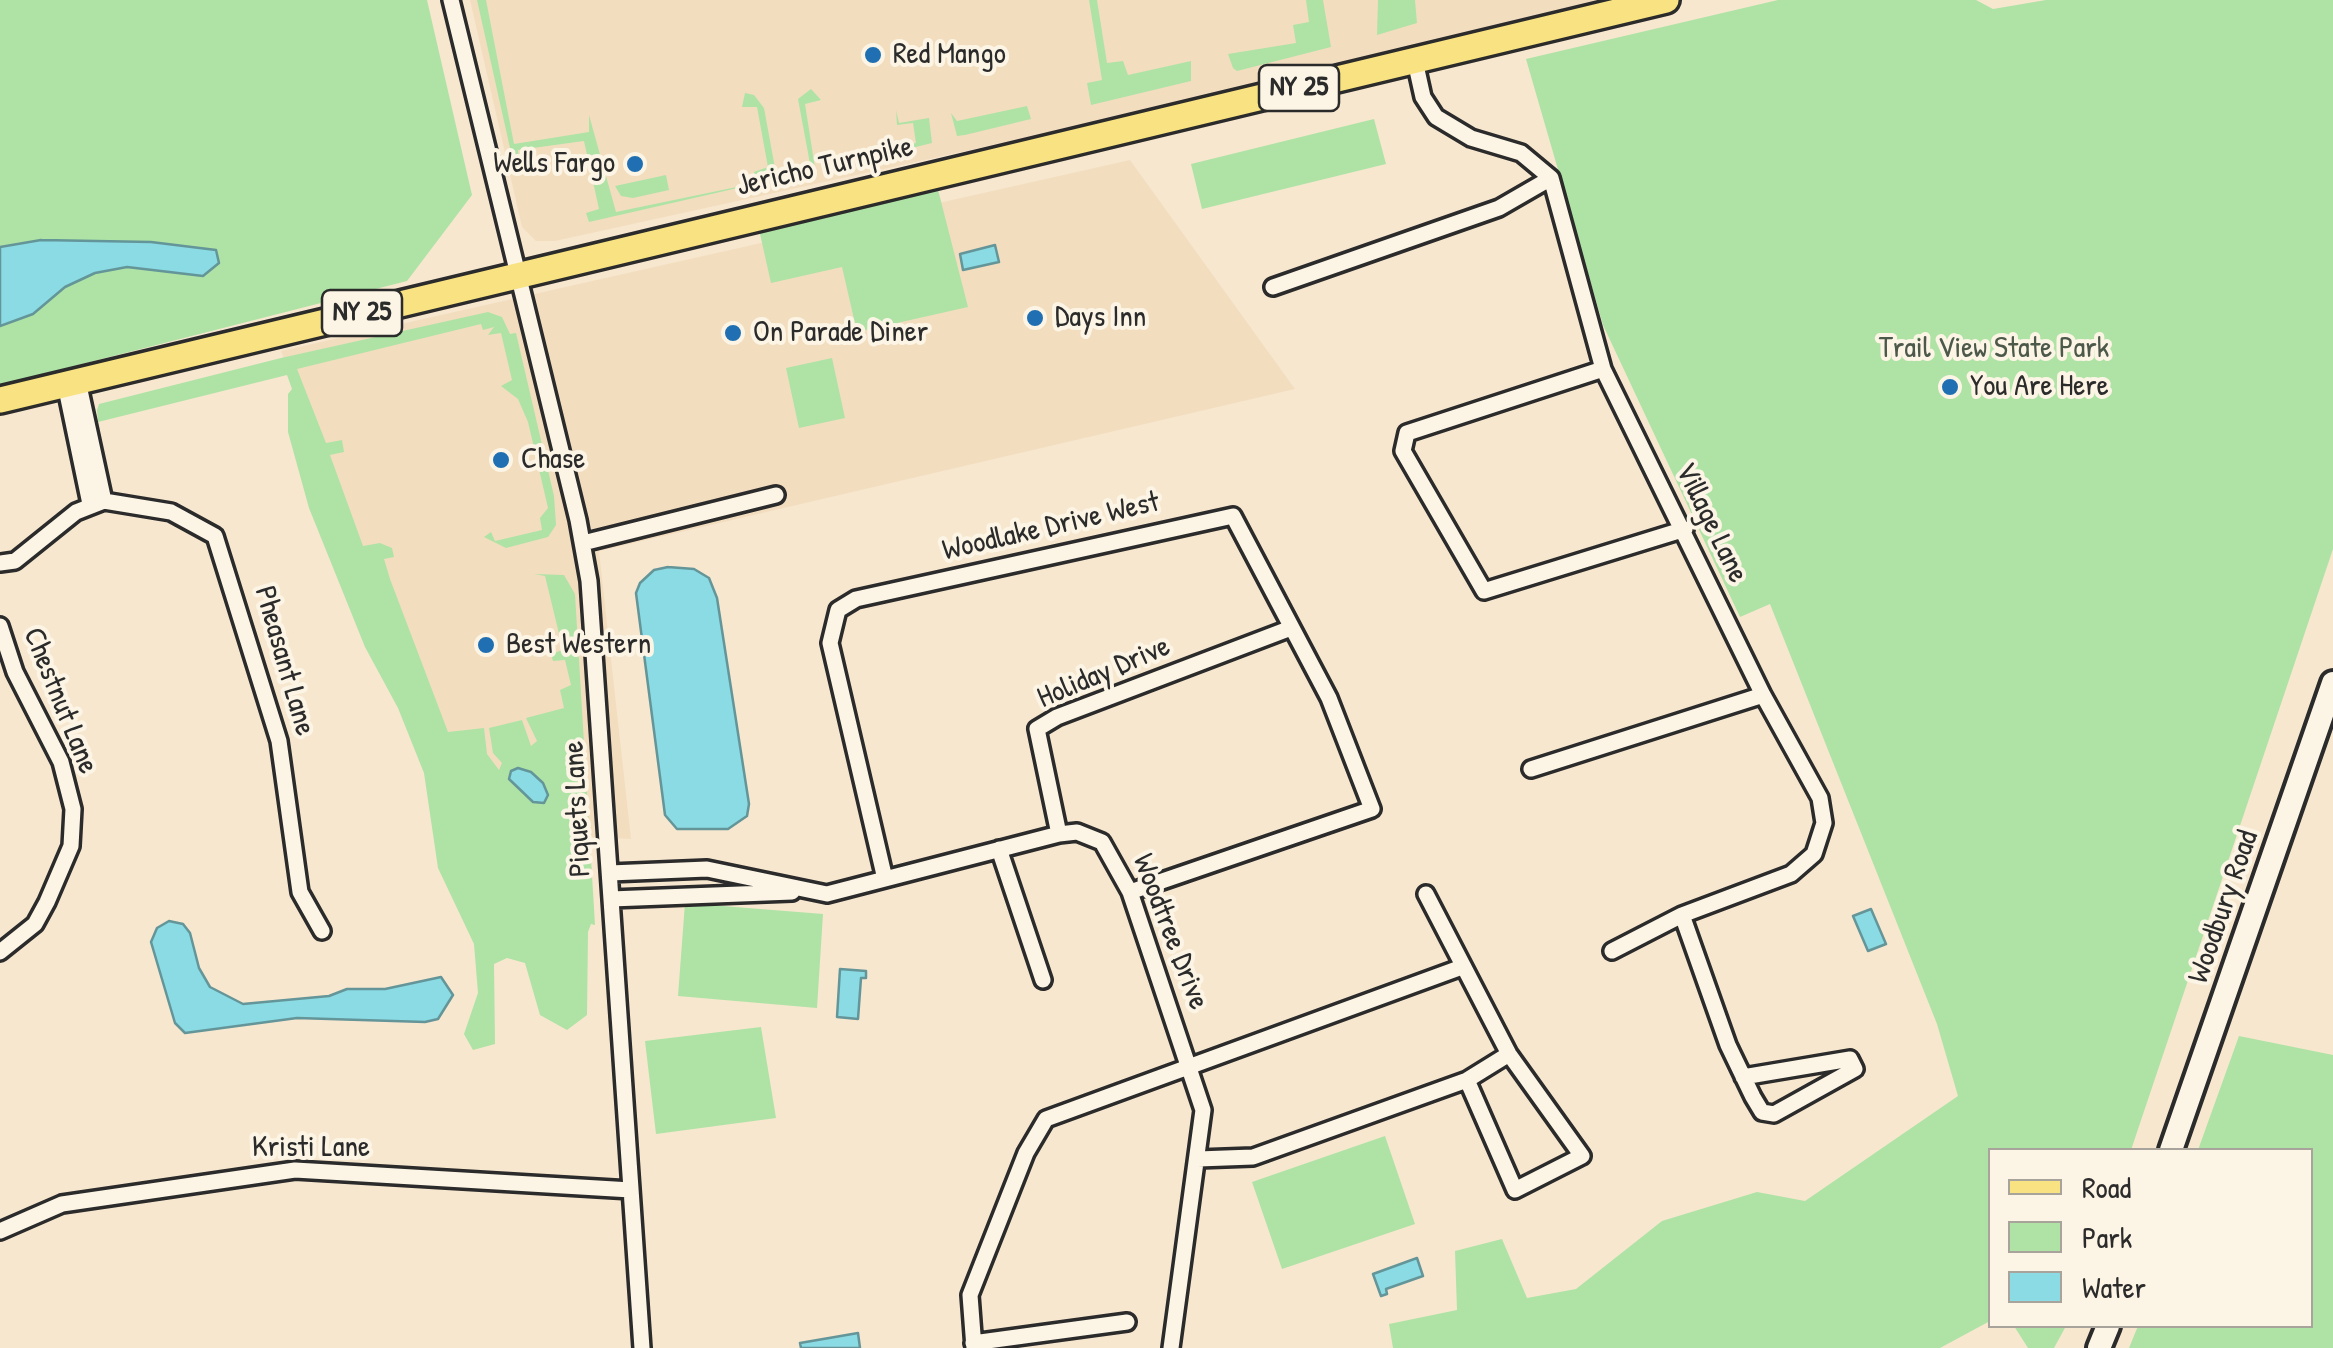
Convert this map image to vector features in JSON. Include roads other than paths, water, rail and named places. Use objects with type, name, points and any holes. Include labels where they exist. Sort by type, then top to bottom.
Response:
[{"type":"main road","name":"Jericho Turnpike","points":[[0,400],[1666,0]]},
{"type":"main road","name":"Woodbury Road","points":[[2172,1148],[2333,683]]},
{"type":"street","name":"Piquets Lane","points":[[451,0],[583,543],[642,1348]]},
{"type":"street","points":[[1273,287],[1498,208],[1551,178],[1521,153],[1471,138],[1436,117],[1423,96],[1415,61]]},
{"type":"street","name":"Village Lane","points":[[1551,178],[1604,369],[1685,528],[1762,694],[1820,798],[1824,824],[1814,854],[1791,874],[1682,914],[1612,951]]},
{"type":"street","points":[[1604,369],[1408,433],[1402,443],[1484,591],[1492,592],[1685,528]]},
{"type":"street","points":[[0,563],[15,561],[97,502],[72,382]]},
{"type":"street","points":[[583,543],[776,495]]},
{"type":"street","name":"Pheasant Lane","points":[[97,502],[171,512],[193,520],[215,536],[243,613],[280,741],[300,892],[322,932]]},
{"type":"street","name":"Woodlake Drive West","points":[[886,880],[830,643],[834,616],[845,604],[1233,516],[1329,698],[1372,809],[1130,892]]},
{"type":"street","name":"Chestnut Lane","points":[[0,626],[15,672],[61,762],[72,809],[71,846],[47,902],[34,924],[0,952]]},
{"type":"street","name":"Holiday Drive","points":[[1059,834],[1037,729],[1057,717],[1291,628]]},
{"type":"street","points":[[1531,770],[1762,694]]},
{"type":"street","name":"Woodtree Drive","points":[[1059,834],[1077,832],[1102,842],[1130,892],[1203,1110],[1171,1348]]},
{"type":"street","points":[[610,873],[708,869],[827,894],[1059,834]]},
{"type":"street","points":[[999,850],[1043,980]]},
{"type":"street","points":[[611,899],[802,891]]},
{"type":"street","points":[[1426,894],[1509,1054],[1582,1156],[1515,1190],[1508,1164],[1467,1080]]},
{"type":"street","points":[[1682,914],[1744,1078],[1762,1112],[1774,1114],[1855,1069],[1850,1059],[1744,1078]]},
{"type":"street","points":[[1126,1322],[973,1345],[970,1295],[1026,1153],[1046,1119],[1462,968]]},
{"type":"street","points":[[1198,1158],[1253,1156],[1467,1080],[1509,1054]]},
{"type":"street","name":"Kristi Lane","points":[[0,1231],[62,1204],[295,1170],[631,1190]]},
{"type":"water","points":[[41,240],[151,242],[216,250],[219,263],[203,276],[127,267],[95,273],[65,287],[33,314],[0,326],[0,247]]},
{"type":"water","points":[[995,245],[999,262],[963,270],[960,254]]},
{"type":"water","points":[[694,569],[709,578],[717,598],[749,804],[747,816],[728,829],[677,829],[665,815],[636,593],[640,583],[654,570]]},
{"type":"water","points":[[518,768],[531,772],[543,783],[548,795],[544,803],[533,802],[509,779],[511,771]]},
{"type":"water","points":[[1871,909],[1886,944],[1868,951],[1853,916]]},
{"type":"water","points":[[169,921],[183,924],[190,933],[199,968],[210,987],[243,1004],[329,996],[347,989],[385,989],[441,977],[453,995],[438,1019],[425,1022],[297,1018],[185,1033],[175,1023],[151,942],[157,928]]},
{"type":"water","points":[[840,969],[866,971],[866,978],[861,978],[858,1019],[837,1017]]},
{"type":"water","points":[[1417,1258],[1423,1276],[1386,1289],[1387,1294],[1381,1296],[1373,1274]]},
{"type":"water","points":[[858,1333],[860,1348],[801,1348],[800,1343]]},
{"type":"place","name":"Red Mango","points":[[873,55]]},
{"type":"place","name":"Wells Fargo","points":[[635,164]]},
{"type":"place","name":"Days Inn","points":[[1035,318]]},
{"type":"place","name":"On Parade Diner","points":[[733,333]]},
{"type":"place","name":"You Are Here","points":[[1950,387]]},
{"type":"place","name":"Chase","points":[[501,460]]},
{"type":"place","name":"Best Western","points":[[486,645]]},
{"type":"park label","name":"Trail View State Park","points":[[1994,349]]}]
